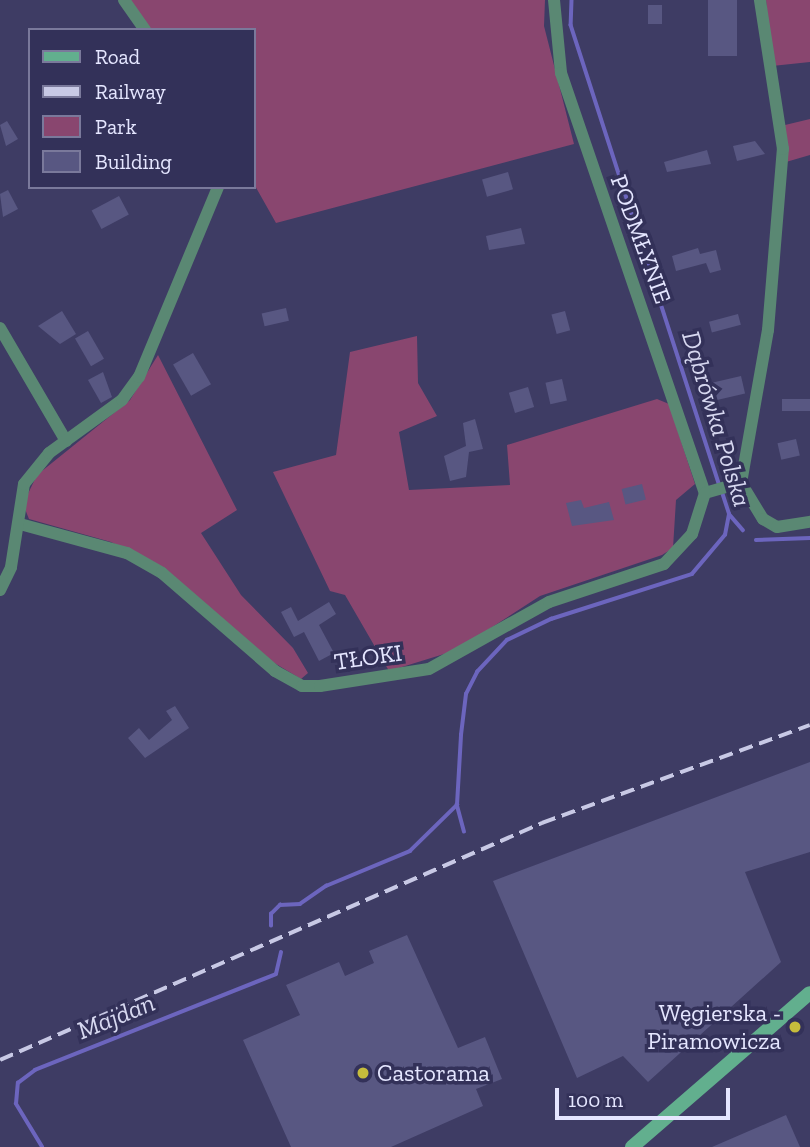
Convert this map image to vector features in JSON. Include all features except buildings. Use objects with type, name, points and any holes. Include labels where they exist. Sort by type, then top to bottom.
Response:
[{"type":"main road","points":[[632,1147],[810,993]]},
{"type":"street","points":[[124,0],[144,28]]},
{"type":"street","name":"PODMŁYNIE","points":[[554,0],[561,73],[709,492]]},
{"type":"street","points":[[760,0],[783,149],[768,330],[736,484],[763,519],[777,527],[810,522]]},
{"type":"street","points":[[0,590],[20,524],[24,484],[66,441],[122,400],[139,377],[217,189]]},
{"type":"street","points":[[0,328],[66,441]]},
{"type":"street","points":[[709,492],[736,484]]},
{"type":"street","name":"TŁOKI","points":[[20,524],[127,553],[162,573],[275,671],[302,686],[320,686],[429,669],[549,602],[664,564],[692,534],[709,492]]},
{"type":"green space","points":[[127,0],[545,0],[544,26],[574,144],[276,223],[256,188],[256,28],[146,28]]},
{"type":"green space","points":[[766,0],[810,0],[810,62],[772,66]]},
{"type":"green space","points":[[810,119],[810,155],[786,162],[785,125]]},
{"type":"green space","points":[[417,336],[418,383],[437,416],[399,432],[409,490],[510,485],[507,445],[657,399],[669,404],[695,484],[676,500],[673,548],[662,555],[540,596],[457,650],[389,671],[345,595],[330,591],[273,472],[336,455],[350,352]]},
{"type":"green space","points":[[158,355],[237,510],[201,533],[241,595],[293,648],[308,673],[301,679],[251,649],[164,569],[111,542],[29,519],[23,504],[37,475],[130,400]]},
{"type":"waterway","name":"Dąbrówka Polska","points":[[572,0],[571,25],[720,485]]},
{"type":"waterway","name":"Dąbrówka Polska","points":[[464,832],[457,805],[461,735],[466,694],[477,672],[507,640],[551,619],[692,574],[725,535],[729,514],[722,493]]},
{"type":"waterway","points":[[730,515],[743,530]]},
{"type":"waterway","points":[[756,540],[810,538]]},
{"type":"waterway","name":"Majdan","points":[[271,926],[271,914],[280,905],[300,904],[326,886],[410,851],[457,805]]},
{"type":"waterway","name":"Majdan","points":[[42,1147],[16,1104],[18,1083],[35,1070],[276,974],[281,953]]},
{"type":"railway","points":[[0,1060],[542,823],[810,725]]},
{"type":"place","name":"Węgierska - Piramowicza","points":[[795,1027]]},
{"type":"place","name":"Castorama","points":[[363,1073]]}]
